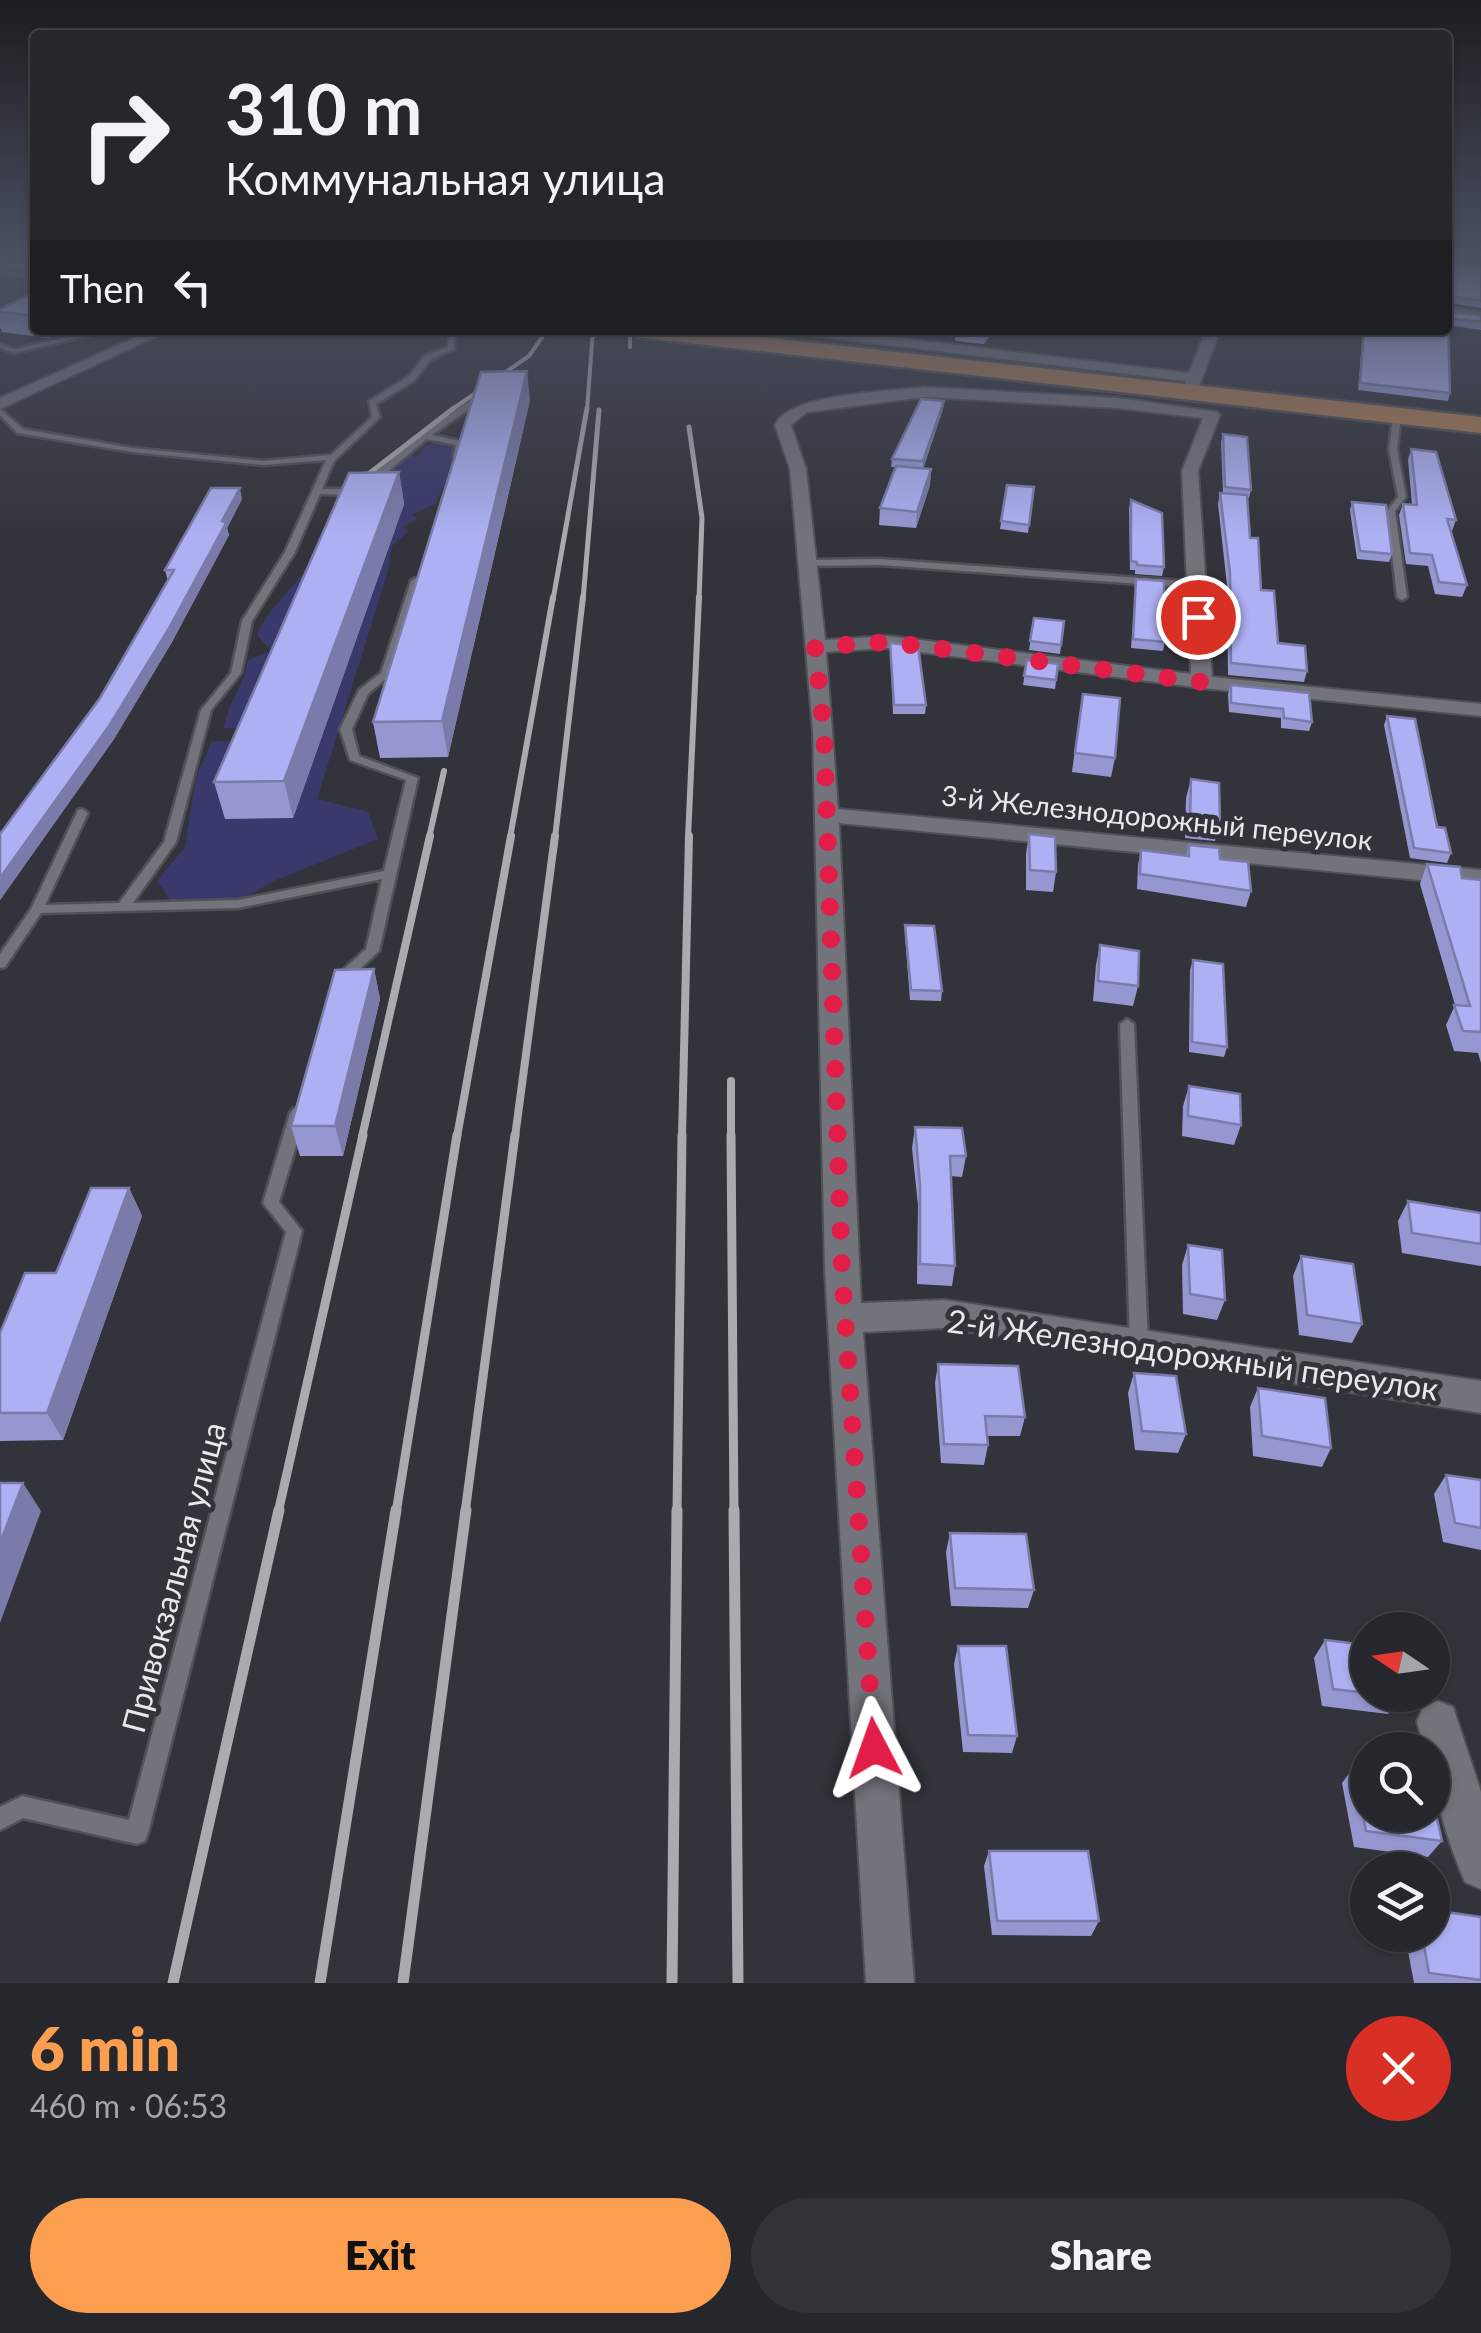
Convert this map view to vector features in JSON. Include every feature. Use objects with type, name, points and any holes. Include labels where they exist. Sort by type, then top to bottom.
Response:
[{"type":"main road","points":[[835,351],[1192,385],[1481,425]]},
{"type":"street","points":[[0,408],[120,351]]},
{"type":"street","points":[[945,351],[1192,385],[1205,351]]},
{"type":"street","points":[[890,1983],[845,1318],[824,731],[798,468],[782,421],[788,413],[804,408],[835,407],[904,393],[1118,404],[1212,415],[1190,472],[1202,682]]},
{"type":"street","points":[[815,647],[888,642],[1202,682],[1481,710]]},
{"type":"street","points":[[1448,706],[1481,730]]},
{"type":"street","name":"3-й Железнодорожный переулок","points":[[826,815],[1481,878]]},
{"type":"street","name":"2-й Железнодорожный переулок","points":[[845,1318],[945,1314],[1481,1396]]},
{"type":"street","points":[[1438,1722],[1481,1866]]},
{"type":"lane","points":[[123,907],[170,842],[206,710],[236,672],[248,620],[290,552],[315,492],[335,457],[376,418],[372,402],[412,378],[427,358],[446,351]]},
{"type":"lane","points":[[315,492],[349,492],[371,481],[425,436],[494,388]]},
{"type":"lane","points":[[0,408],[20,432],[132,450],[264,464],[335,457]]},
{"type":"lane","points":[[1397,416],[1393,449],[1402,497],[1391,511],[1402,597]]},
{"type":"lane","points":[[425,436],[461,444],[455,462]]},
{"type":"lane","points":[[806,563],[880,562],[1196,584]]},
{"type":"lane","points":[[335,984],[372,951],[412,778],[354,758],[346,729],[363,692],[386,674],[421,568]]},
{"type":"lane","points":[[0,964],[37,909],[82,814]]},
{"type":"lane","points":[[37,909],[238,904],[390,874]]},
{"type":"lane","points":[[1126,1024],[1140,1344]]},
{"type":"lane","points":[[272,1203],[303,1094]]},
{"type":"lane","name":"Привокзальная улица","points":[[0,1819],[22,1807],[138,1833],[294,1230],[272,1203]]},
{"type":"shaded area","points":[[439,441],[463,446],[435,504],[411,515],[418,518],[403,527],[409,531],[392,546],[388,571],[317,799],[368,812],[378,839],[276,880],[242,899],[171,901],[157,881],[185,847],[196,777],[212,741],[238,742],[248,728],[224,728],[247,661],[271,651],[257,635],[263,622],[308,566],[319,540],[332,534],[325,527],[329,514],[376,483],[408,455],[418,457],[423,447]]},
{"type":"building","points":[[1362,351],[1449,351],[1450,393],[1360,383]]},
{"type":"building","points":[[527,371],[442,721],[373,722],[481,372]]},
{"type":"building","points":[[921,399],[944,401],[923,461],[892,459]]},
{"type":"building","points":[[1223,434],[1247,437],[1251,490],[1225,487]]},
{"type":"building","points":[[1411,449],[1436,452],[1456,520],[1447,519],[1467,585],[1439,582],[1432,555],[1410,553],[1403,504],[1417,505]]},
{"type":"building","points":[[896,466],[931,469],[917,512],[880,508]]},
{"type":"building","points":[[399,472],[284,781],[214,782],[349,473]]},
{"type":"building","points":[[1007,485],[1034,487],[1029,525],[1001,521]]},
{"type":"building","points":[[211,488],[240,488],[222,521],[226,523],[168,630],[109,726],[0,878],[0,834],[100,698],[174,570],[165,570]]},
{"type":"building","points":[[1220,493],[1247,495],[1250,538],[1258,538],[1261,590],[1274,591],[1278,643],[1305,646],[1307,671],[1231,663],[1230,573]]},
{"type":"building","points":[[1131,500],[1162,513],[1164,567],[1131,561]]},
{"type":"building","points":[[1352,502],[1386,505],[1392,554],[1360,551]]},
{"type":"building","points":[[1136,579],[1164,581],[1165,642],[1133,639]]},
{"type":"building","points":[[1034,618],[1064,621],[1061,645],[1030,641]]},
{"type":"building","points":[[890,643],[918,646],[926,705],[894,705]]},
{"type":"building","points":[[1027,660],[1058,664],[1056,680],[1024,676]]},
{"type":"building","points":[[1231,685],[1309,693],[1312,722],[1284,718],[1283,709],[1231,703]]},
{"type":"building","points":[[1083,694],[1120,698],[1115,758],[1075,753]]},
{"type":"building","points":[[1387,716],[1415,719],[1437,827],[1445,828],[1451,853],[1414,848]]},
{"type":"building","points":[[1191,779],[1219,783],[1220,822],[1190,819]]},
{"type":"building","points":[[1029,834],[1055,837],[1056,872],[1030,870]]},
{"type":"building","points":[[1189,845],[1219,848],[1220,859],[1248,862],[1251,891],[1140,874],[1141,850],[1189,856]]},
{"type":"building","points":[[1427,864],[1460,867],[1462,878],[1481,880],[1481,1032],[1463,1031],[1454,1005],[1470,1006]]},
{"type":"building","points":[[905,925],[934,926],[942,991],[911,990]]},
{"type":"building","points":[[1100,945],[1139,951],[1138,986],[1098,981]]},
{"type":"building","points":[[1193,960],[1223,964],[1227,1047],[1192,1042]]},
{"type":"building","points":[[374,969],[335,1126],[291,1126],[335,970]]},
{"type":"building","points":[[1189,1086],[1240,1094],[1241,1125],[1188,1116]]},
{"type":"building","points":[[915,1127],[962,1128],[966,1156],[950,1156],[955,1266],[920,1264]]},
{"type":"building","points":[[91,1188],[129,1188],[47,1413],[0,1413],[0,1333],[25,1273],[56,1273]]},
{"type":"building","points":[[1408,1201],[1481,1213],[1481,1244],[1412,1233]]},
{"type":"building","points":[[1188,1245],[1222,1250],[1225,1300],[1190,1294]]},
{"type":"building","points":[[1301,1256],[1353,1264],[1362,1324],[1307,1315]]},
{"type":"building","points":[[938,1364],[1018,1366],[1025,1417],[985,1416],[988,1445],[944,1444]]},
{"type":"building","points":[[1134,1373],[1176,1376],[1186,1434],[1142,1431]]},
{"type":"building","points":[[1258,1388],[1325,1398],[1331,1448],[1262,1436]]},
{"type":"building","points":[[1446,1475],[1481,1480],[1481,1528],[1455,1523]]},
{"type":"building","points":[[0,1483],[23,1483],[0,1543]]},
{"type":"building","points":[[950,1533],[1026,1534],[1034,1590],[955,1588]]},
{"type":"building","points":[[1325,1640],[1350,1643],[1350,1691],[1333,1689]]},
{"type":"building","points":[[958,1646],[1006,1646],[1017,1736],[968,1735]]},
{"type":"building","points":[[1374,1832],[1440,1832],[1442,1841]]},
{"type":"building","points":[[989,1851],[1088,1851],[1099,1921],[997,1921]]},
{"type":"building","points":[[1450,1913],[1481,1917],[1481,1980],[1429,1973],[1425,1952],[1450,1952]]},
{"type":"railway","points":[[451,410],[533,351]]},
{"type":"railway","points":[[587,410],[591,351]]},
{"type":"railway","points":[[358,482],[454,408]]},
{"type":"railway","points":[[553,600],[587,408]]},
{"type":"railway","points":[[583,600],[599,410]]},
{"type":"railway","points":[[689,427],[702,518],[699,600]]},
{"type":"railway","points":[[510,838],[553,597]]},
{"type":"railway","points":[[555,838],[583,597]]},
{"type":"railway","points":[[688,838],[699,597]]},
{"type":"railway","points":[[429,838],[444,771]]},
{"type":"railway","points":[[362,1137],[430,836]]},
{"type":"railway","points":[[457,1137],[511,836]]},
{"type":"railway","points":[[515,1137],[555,836]]},
{"type":"railway","points":[[682,1137],[689,836]]},
{"type":"railway","points":[[731,1081],[731,1135]]},
{"type":"railway","points":[[278,1513],[363,1135]]},
{"type":"railway","points":[[396,1513],[457,1135]]},
{"type":"railway","points":[[465,1513],[515,1135]]},
{"type":"railway","points":[[677,1513],[682,1135]]},
{"type":"railway","points":[[731,1135],[734,1513]]},
{"type":"railway","points":[[173,1983],[279,1510]]},
{"type":"railway","points":[[320,1983],[396,1510]]},
{"type":"railway","points":[[403,1983],[466,1510]]},
{"type":"railway","points":[[672,1983],[677,1510]]},
{"type":"railway","points":[[734,1510],[738,1983]]},
{"type":"route","points":[[874,1748],[843,1294],[824,731],[815,647],[888,642],[1202,682],[1198,617]]}]
